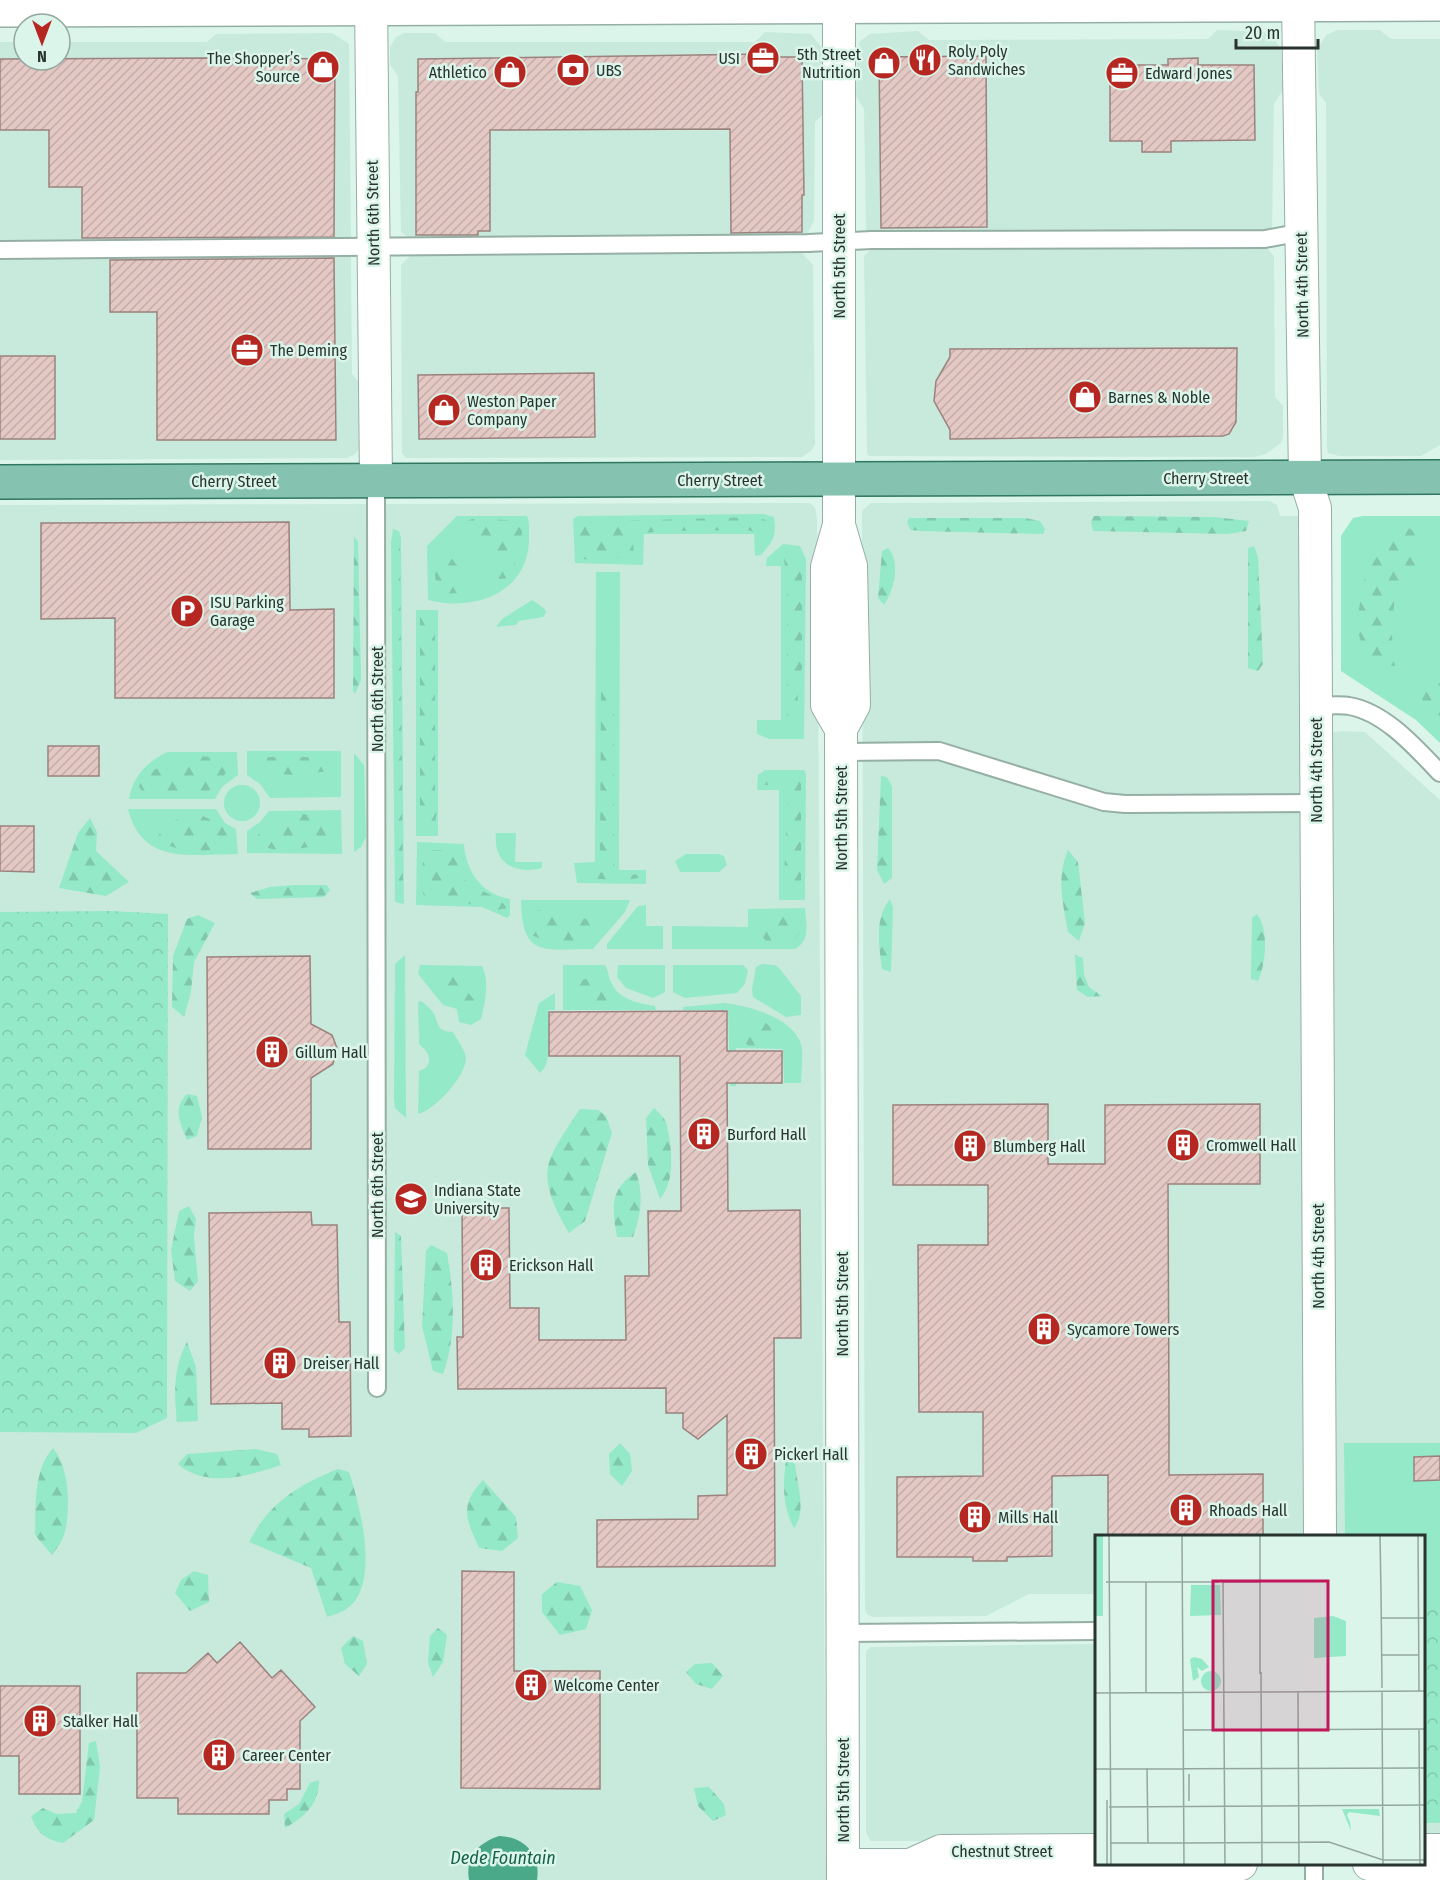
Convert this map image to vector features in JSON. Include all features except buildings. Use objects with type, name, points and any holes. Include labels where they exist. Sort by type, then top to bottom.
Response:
[{"type":"main road","name":"Cherry Street","points":[[0,482],[1440,477]]},
{"type":"street","name":"North 4th Street","points":[[1298,2],[1305,477],[1315,508],[1320,1535]]},
{"type":"street","points":[[0,10],[371,5],[839,3],[1440,4]]},
{"type":"street","name":"North 5th Street","points":[[839,3],[840,480],[839,525],[827,567],[827,705],[841,741],[843,1872]]},
{"type":"street","name":"North 6th Street","points":[[371,5],[376,481]]},
{"type":"street","name":"Chestnut Street","points":[[843,1872],[910,1865],[941,1851],[1095,1850]]},
{"type":"street","name":"Chestnut Street","points":[[910,1865],[943,1877],[1210,1876],[1236,1865]]},
{"type":"street","points":[[1374,1865],[1402,1875],[1440,1875]]},
{"type":"lane","points":[[0,250],[1265,239],[1302,232]]},
{"type":"lane","name":"North 6th Street","points":[[376,481],[377,1388]]},
{"type":"lane","points":[[1316,706],[1350,706],[1372,716],[1411,743],[1440,773]]},
{"type":"lane","points":[[841,741],[939,751],[1115,803],[1317,802]]},
{"type":"lane","points":[[843,1633],[1095,1632]]},
{"type":"shaded area","points":[[1217,30],[1264,32],[1273,37],[1281,49],[1284,88],[1274,104],[1272,232],[871,233],[866,230],[864,109],[856,96],[857,51],[860,41],[870,34],[918,31],[929,40],[1208,39]]},
{"type":"shaded area","points":[[1337,30],[1380,30],[1391,39],[1440,39],[1440,445],[1421,456],[1339,456],[1328,453],[1327,449],[1326,103],[1319,94],[1317,50],[1326,35]]},
{"type":"shaded area","points":[[765,32],[811,34],[823,49],[824,113],[815,122],[814,221],[806,236],[411,239],[401,232],[398,76],[390,65],[390,47],[396,37],[404,33],[435,33],[445,42],[755,42]]},
{"type":"shaded area","points":[[332,33],[349,44],[351,237],[348,239],[0,241],[0,42],[12,42],[12,72],[72,72],[72,42],[207,42],[216,34]]},
{"type":"shaded area","points":[[1266,247],[1274,256],[1275,397],[1283,406],[1283,437],[1281,443],[1266,454],[1254,457],[869,456],[867,453],[864,256],[873,248]]},
{"type":"shaded area","points":[[802,253],[813,265],[815,444],[812,450],[802,457],[406,458],[402,453],[401,265],[411,255]]},
{"type":"shaded area","points":[[351,256],[352,374],[363,387],[361,447],[354,455],[347,458],[0,460],[0,259]]},
{"type":"shaded area","points":[[1270,501],[1277,505],[1280,516],[1307,516],[1303,1095],[1304,1535],[1095,1535],[1095,1594],[1029,1594],[986,1616],[872,1617],[865,1610],[862,511],[871,503]]},
{"type":"shaded area","name":"Indiana State University","points":[[810,503],[815,508],[817,519],[826,1880],[0,1880],[0,505]]},
{"type":"shaded area","points":[[1365,732],[1440,800],[1440,1841],[1425,1841],[1425,1535],[1328,1535],[1329,733]]},
{"type":"shaded area","points":[[1095,1644],[1095,1841],[870,1841],[866,1832],[866,1651],[871,1647]]},
{"type":"green space","points":[[763,514],[774,517],[775,529],[771,542],[761,555],[755,556],[754,534],[644,534],[643,565],[575,563],[573,519],[578,516]]},
{"type":"green space","points":[[457,516],[527,516],[529,540],[526,558],[519,573],[509,585],[495,594],[463,603],[428,600],[427,546]]},
{"type":"green space","points":[[1094,516],[1214,517],[1249,521],[1246,531],[1228,534],[1093,531],[1091,522]]},
{"type":"green space","points":[[1440,516],[1440,743],[1416,720],[1341,671],[1341,536],[1353,518]]},
{"type":"green space","points":[[753,517],[766,520],[769,525],[770,538],[764,544],[761,534],[748,530],[660,531],[632,535],[634,553],[600,561],[579,557],[576,532],[583,522]]},
{"type":"green space","points":[[909,518],[1025,518],[1040,521],[1045,529],[1043,534],[920,531],[911,530],[907,523]]},
{"type":"green space","points":[[472,519],[513,520],[522,530],[521,550],[509,578],[499,579],[493,562],[458,530],[460,524]]},
{"type":"green space","points":[[1409,528],[1421,536],[1421,562],[1397,586],[1391,626],[1395,666],[1368,666],[1356,625],[1366,570],[1380,540],[1394,531]]},
{"type":"green space","points":[[393,529],[399,531],[401,538],[404,904],[395,902],[391,542]]},
{"type":"green space","points":[[396,534],[400,545],[403,891],[401,895],[398,894],[392,575]]},
{"type":"green space","points":[[354,536],[358,542],[361,680],[355,694],[353,691]]},
{"type":"green space","points":[[783,544],[800,546],[806,559],[804,739],[770,739],[757,734],[757,720],[781,720],[781,566],[766,566],[767,558]]},
{"type":"green space","points":[[1254,546],[1258,557],[1263,664],[1258,671],[1248,668],[1248,548]]},
{"type":"green space","points":[[888,548],[894,561],[895,576],[891,592],[884,605],[878,598],[882,551]]},
{"type":"green space","points":[[789,551],[797,552],[802,567],[802,668],[797,688],[799,713],[793,730],[788,730],[787,725],[787,589],[784,557]]},
{"type":"green space","points":[[449,555],[463,573],[459,593],[442,594],[437,584],[435,571],[440,557]]},
{"type":"green space","points":[[596,572],[620,572],[619,870],[646,870],[646,884],[577,883],[574,863],[595,862]]},
{"type":"green space","points":[[532,600],[545,609],[546,613],[543,617],[519,621],[516,625],[496,627],[502,619]]},
{"type":"green space","points":[[416,610],[438,610],[438,836],[416,836]]},
{"type":"green space","points":[[425,611],[435,622],[435,799],[437,808],[435,825],[426,829],[420,820],[420,616]]},
{"type":"green space","points":[[611,682],[614,697],[614,864],[616,872],[625,876],[638,874],[639,878],[620,880],[584,878],[598,867],[600,853],[601,691],[605,684]]},
{"type":"green space","points":[[1440,683],[1440,722],[1429,714],[1418,690]]},
{"type":"green space","points":[[247,751],[341,751],[341,797],[270,798],[260,784],[247,775]]},
{"type":"green space","points":[[167,752],[237,752],[238,775],[222,787],[215,799],[129,799],[137,777],[153,761]]},
{"type":"green space","points":[[354,753],[364,765],[366,837],[361,847],[354,852]]},
{"type":"green space","points":[[191,756],[216,757],[230,765],[216,787],[209,791],[187,793],[142,791],[139,787],[142,780],[153,771]]},
{"type":"green space","points":[[261,757],[315,757],[328,763],[329,771],[292,775],[274,773],[257,767],[255,761]]},
{"type":"green space","points":[[765,770],[804,770],[806,774],[805,900],[779,900],[779,790],[757,790],[758,775]]},
{"type":"green space","points":[[774,776],[792,776],[801,783],[801,891],[793,896],[784,879],[788,793],[780,785],[763,785],[762,780]]},
{"type":"green space","points":[[881,776],[887,777],[892,787],[892,878],[884,884],[877,870]]},
{"type":"green space","points":[[242,785],[255,790],[260,803],[255,816],[242,821],[229,816],[224,803],[229,790]]},
{"type":"green space","points":[[128,809],[216,809],[225,823],[236,829],[238,854],[186,855],[157,848],[144,840],[135,827]]},
{"type":"green space","points":[[341,810],[342,854],[247,853],[247,831],[260,822],[269,811]]},
{"type":"green space","points":[[199,814],[223,826],[229,839],[225,850],[185,851],[155,841],[173,822],[185,816]]},
{"type":"green space","points":[[304,814],[322,819],[330,832],[325,844],[282,850],[258,844],[258,835],[268,826],[285,818]]},
{"type":"green space","points":[[90,818],[97,832],[96,851],[129,882],[106,896],[59,888],[78,833]]},
{"type":"green space","points":[[496,833],[516,833],[515,862],[542,862],[542,868],[523,870],[507,864],[498,852]]},
{"type":"green space","points":[[417,842],[464,844],[468,863],[477,880],[491,892],[510,899],[510,915],[507,918],[482,907],[416,905]]},
{"type":"green space","points":[[427,850],[445,850],[456,857],[459,869],[469,884],[493,896],[508,908],[497,910],[442,898],[426,899],[422,889],[421,875]]},
{"type":"green space","points":[[1068,850],[1078,862],[1085,923],[1079,941],[1068,932],[1063,901],[1061,881]]},
{"type":"green space","points":[[686,854],[718,854],[724,856],[727,865],[719,872],[680,872],[675,861]]},
{"type":"green space","points":[[327,885],[330,890],[324,897],[257,899],[250,893],[270,887]]},
{"type":"green space","points":[[890,899],[893,907],[891,972],[882,969],[879,942],[882,915]]},
{"type":"green space","points":[[521,900],[630,900],[625,912],[593,949],[561,950],[539,947],[531,941],[522,919]]},
{"type":"green space","points":[[646,905],[646,926],[663,926],[663,949],[607,949],[607,944],[638,906]]},
{"type":"green space","points":[[555,908],[586,919],[596,929],[579,939],[564,942],[555,942],[528,934],[526,920],[529,916],[538,910]]},
{"type":"green space","points":[[805,908],[805,936],[800,946],[795,949],[672,949],[672,926],[748,927],[748,909]]},
{"type":"green space","points":[[111,911],[168,914],[167,1418],[136,1433],[0,1432],[0,912]]},
{"type":"green space","points":[[784,912],[795,914],[802,928],[792,944],[769,944],[755,929],[759,916]]},
{"type":"green space","points":[[1257,914],[1265,937],[1263,965],[1258,981],[1251,979],[1252,918]]},
{"type":"green space","points":[[198,915],[215,923],[194,962],[191,992],[184,1017],[172,1007],[173,956],[187,919]]},
{"type":"green space","points":[[405,955],[406,1118],[395,1108],[394,1099],[395,964]]},
{"type":"green space","points":[[1075,955],[1083,958],[1084,975],[1089,987],[1102,996],[1088,997],[1077,990]]},
{"type":"green space","points":[[762,964],[775,965],[780,969],[801,996],[801,1015],[786,1017],[753,997],[756,967]]},
{"type":"green space","points":[[420,965],[482,966],[486,985],[481,1019],[471,1025],[459,1022],[457,1009],[443,1005],[418,974]]},
{"type":"green space","points":[[563,965],[605,965],[611,982],[620,994],[636,1002],[655,1006],[656,1010],[563,1010]]},
{"type":"green space","points":[[618,965],[665,965],[665,992],[653,998],[626,988],[617,977]]},
{"type":"green space","points":[[673,965],[743,965],[748,970],[745,984],[737,993],[685,998],[673,992]]},
{"type":"green space","points":[[438,973],[453,974],[475,1001],[476,1019],[461,1016],[456,998],[433,983]]},
{"type":"green space","points":[[596,978],[611,991],[610,1003],[592,1008],[576,1006],[573,990],[578,980]]},
{"type":"green space","points":[[555,993],[555,1010],[548,1010],[549,1053],[540,1073],[525,1055],[539,1003]]},
{"type":"green space","points":[[421,1001],[433,1012],[443,1030],[453,1032],[466,1058],[465,1065],[455,1083],[433,1106],[418,1114],[419,1071],[426,1068],[429,1061],[427,1052],[419,1044],[418,1002]]},
{"type":"green space","points":[[724,1003],[768,1014],[789,1027],[802,1048],[801,1083],[784,1083],[783,1049],[736,1048],[736,1086],[730,1086],[728,1010],[683,1010],[683,1007]]},
{"type":"green space","points":[[757,1021],[766,1023],[779,1034],[772,1044],[752,1048],[739,1039],[742,1027]]},
{"type":"green space","points":[[187,1094],[197,1096],[202,1117],[197,1136],[187,1140],[180,1121],[179,1110]]},
{"type":"green space","points":[[654,1108],[666,1122],[671,1152],[669,1183],[660,1199],[648,1165],[646,1118]]},
{"type":"green space","points":[[580,1109],[598,1110],[606,1116],[612,1133],[585,1221],[569,1233],[550,1193],[547,1175],[550,1160],[557,1145]]},
{"type":"green space","points":[[636,1172],[641,1197],[636,1229],[633,1237],[617,1237],[614,1200],[621,1186]]},
{"type":"green space","points":[[189,1206],[196,1219],[194,1237],[198,1281],[190,1291],[175,1281],[171,1250],[179,1211]]},
{"type":"green space","points":[[395,1232],[401,1236],[405,1348],[399,1354],[394,1350]]},
{"type":"green space","points":[[431,1245],[447,1253],[451,1283],[453,1314],[451,1345],[443,1374],[433,1371],[422,1326],[426,1251]]},
{"type":"green space","points":[[187,1342],[196,1367],[198,1421],[177,1422],[175,1401],[177,1371]]},
{"type":"green space","points":[[620,1443],[630,1454],[632,1471],[622,1486],[610,1474],[609,1454]]},
{"type":"green space","points":[[1344,1443],[1440,1443],[1440,1823],[1425,1823],[1425,1535],[1345,1535]]},
{"type":"green space","points":[[53,1448],[59,1456],[66,1478],[68,1514],[64,1535],[52,1555],[35,1535],[39,1478],[42,1467]]},
{"type":"green space","points":[[256,1449],[277,1454],[281,1465],[242,1476],[215,1478],[189,1472],[178,1464],[187,1454]]},
{"type":"green space","points":[[786,1459],[795,1464],[800,1497],[800,1514],[794,1528],[784,1495]]},
{"type":"green space","points":[[338,1469],[349,1472],[354,1487],[365,1545],[365,1565],[363,1584],[356,1599],[345,1610],[327,1617],[311,1568],[249,1542],[275,1506],[298,1489]]},
{"type":"green space","points":[[483,1480],[516,1517],[518,1538],[502,1551],[479,1548],[468,1520],[470,1497]]},
{"type":"green space","points":[[194,1571],[208,1575],[209,1602],[190,1611],[175,1593],[181,1580]]},
{"type":"green space","points":[[557,1582],[580,1586],[592,1610],[586,1629],[560,1635],[542,1612],[542,1594]]},
{"type":"green space","points":[[1425,1594],[1440,1594],[1440,1820],[1425,1820]]},
{"type":"green space","points":[[438,1628],[447,1635],[443,1662],[433,1677],[428,1663],[430,1636]]},
{"type":"green space","points":[[353,1636],[363,1641],[367,1664],[359,1676],[345,1664],[341,1648]]},
{"type":"green space","points":[[712,1663],[723,1676],[712,1689],[696,1684],[686,1672],[695,1664]]},
{"type":"green space","points":[[96,1741],[100,1767],[94,1820],[63,1843],[51,1839],[39,1831],[31,1816],[43,1808],[56,1814],[76,1813],[82,1801],[89,1743]]},
{"type":"green space","points":[[319,1780],[314,1803],[305,1814],[285,1828],[284,1814],[299,1804],[310,1783]]},
{"type":"green space","points":[[709,1787],[724,1804],[726,1815],[713,1821],[698,1806],[694,1788]]},
{"type":"water","name":"Dede Fountain","points":[[499,1836],[516,1840],[529,1849],[536,1862],[537,1880],[469,1880],[469,1864],[475,1852],[485,1843]]},
{"type":"place","name":"USI","points":[[763,58]]},
{"type":"place","name":"Roly Poly Sandwiches","points":[[925,60]]},
{"type":"place","name":"5th Street Nutrition","points":[[884,63]]},
{"type":"place","name":"The Shopper’s Source","points":[[323,67]]},
{"type":"place","name":"UBS","points":[[573,70]]},
{"type":"place","name":"Athletico","points":[[510,72]]},
{"type":"place","name":"Edward Jones","points":[[1122,73]]},
{"type":"place","name":"The Deming","points":[[247,350]]},
{"type":"place","name":"Barnes & Noble","points":[[1085,397]]},
{"type":"place","name":"Weston Paper Company","points":[[444,410]]},
{"type":"place","name":"ISU Parking Garage","points":[[187,611]]},
{"type":"place","name":"Gillum Hall","points":[[272,1052]]},
{"type":"place","name":"Burford Hall","points":[[704,1134]]},
{"type":"place","name":"Cromwell Hall","points":[[1183,1145]]},
{"type":"place","name":"Blumberg Hall","points":[[970,1146]]},
{"type":"place","name":"Indiana State University","points":[[411,1199]]},
{"type":"place","name":"Erickson Hall","points":[[486,1265]]},
{"type":"place","name":"Sycamore Towers","points":[[1044,1329]]},
{"type":"place","name":"Dreiser Hall","points":[[280,1363]]},
{"type":"place","name":"Pickerl Hall","points":[[751,1454]]},
{"type":"place","name":"Rhoads Hall","points":[[1186,1510]]},
{"type":"place","name":"Mills Hall","points":[[975,1517]]},
{"type":"place","name":"Welcome Center","points":[[531,1685]]},
{"type":"place","name":"Stalker Hall","points":[[40,1721]]},
{"type":"place","name":"Career Center","points":[[219,1755]]}]
